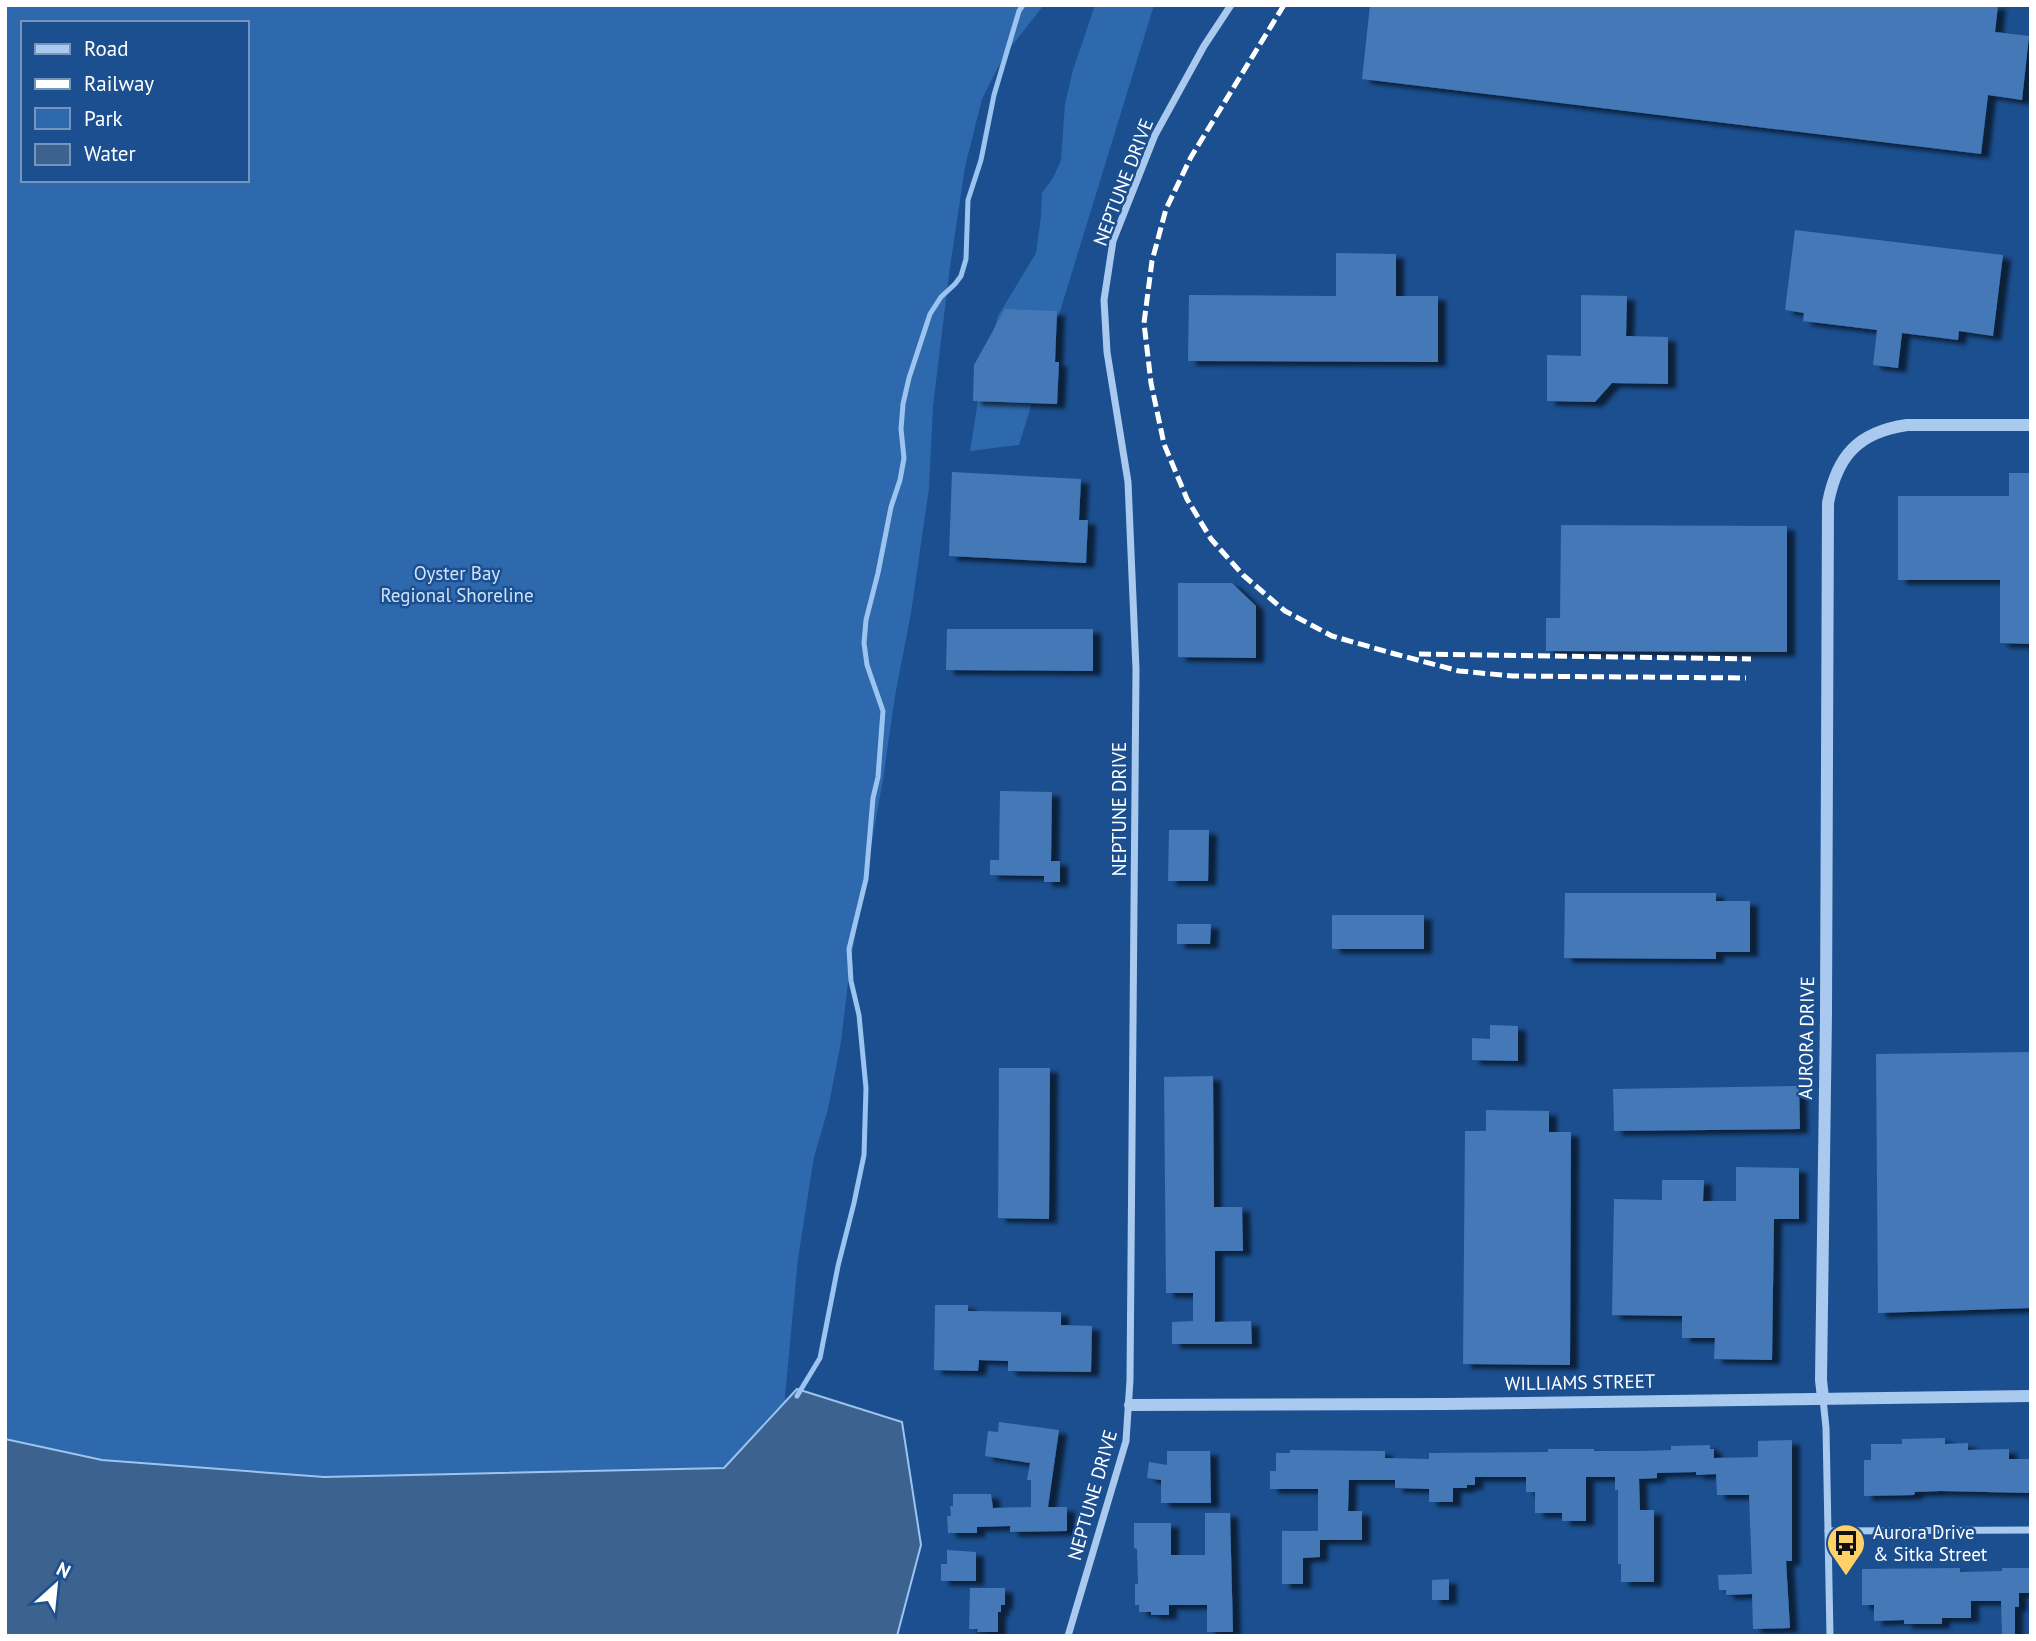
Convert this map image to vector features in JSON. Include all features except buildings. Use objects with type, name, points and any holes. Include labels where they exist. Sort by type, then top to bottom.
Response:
[{"type":"street","name":"NEPTUNE DRIVE","points":[[1068,1636],[1126,1441],[1130,1405],[1136,669],[1128,482],[1107,352],[1104,300],[1113,241],[1155,135],[1204,46],[1231,5]]},
{"type":"street","name":"AURORA DRIVE","points":[[1830,1636],[1826,1428],[1821,1373],[1828,503],[1839,465],[1870,435],[1907,425],[2031,425]]},
{"type":"street","name":"WILLIAMS STREET","points":[[1130,1405],[1446,1404],[2031,1396]]},
{"type":"street","points":[[1828,1531],[2031,1530]]},
{"type":"green space","name":"Oyster Bay Regional Shoreline","points":[[5,5],[1044,5],[1005,54],[982,99],[965,167],[933,406],[929,488],[911,613],[850,966],[841,1042],[828,1109],[814,1157],[798,1259],[785,1396],[788,1463],[683,1504],[5,1460]]},
{"type":"green space","points":[[1095,5],[1154,5],[1019,445],[970,451],[984,362],[998,316],[1036,253],[1042,193],[1061,160],[1065,104],[1073,70]]},
{"type":"water","points":[[797,1389],[902,1422],[921,1545],[897,1636],[5,1636],[5,1439],[102,1460],[324,1477],[724,1468]]},
{"type":"waterway","points":[[797,1396],[820,1358],[864,1155],[866,1088],[849,949],[866,879],[883,711],[867,665],[864,643],[866,620],[904,458],[901,429],[909,378],[930,314],[941,297],[961,276],[966,259],[968,200],[981,160],[994,95],[1023,5]]},
{"type":"railway","points":[[1284,5],[1191,157],[1166,209],[1152,261],[1144,323],[1151,383],[1164,444],[1187,499],[1211,539],[1243,575],[1285,611],[1332,636],[1459,671],[1513,676],[1746,678]]},
{"type":"railway","points":[[1419,654],[1751,659]]},
{"type":"place","name":"Aurora Drive & Sitka Street","points":[[1846,1577]]}]
